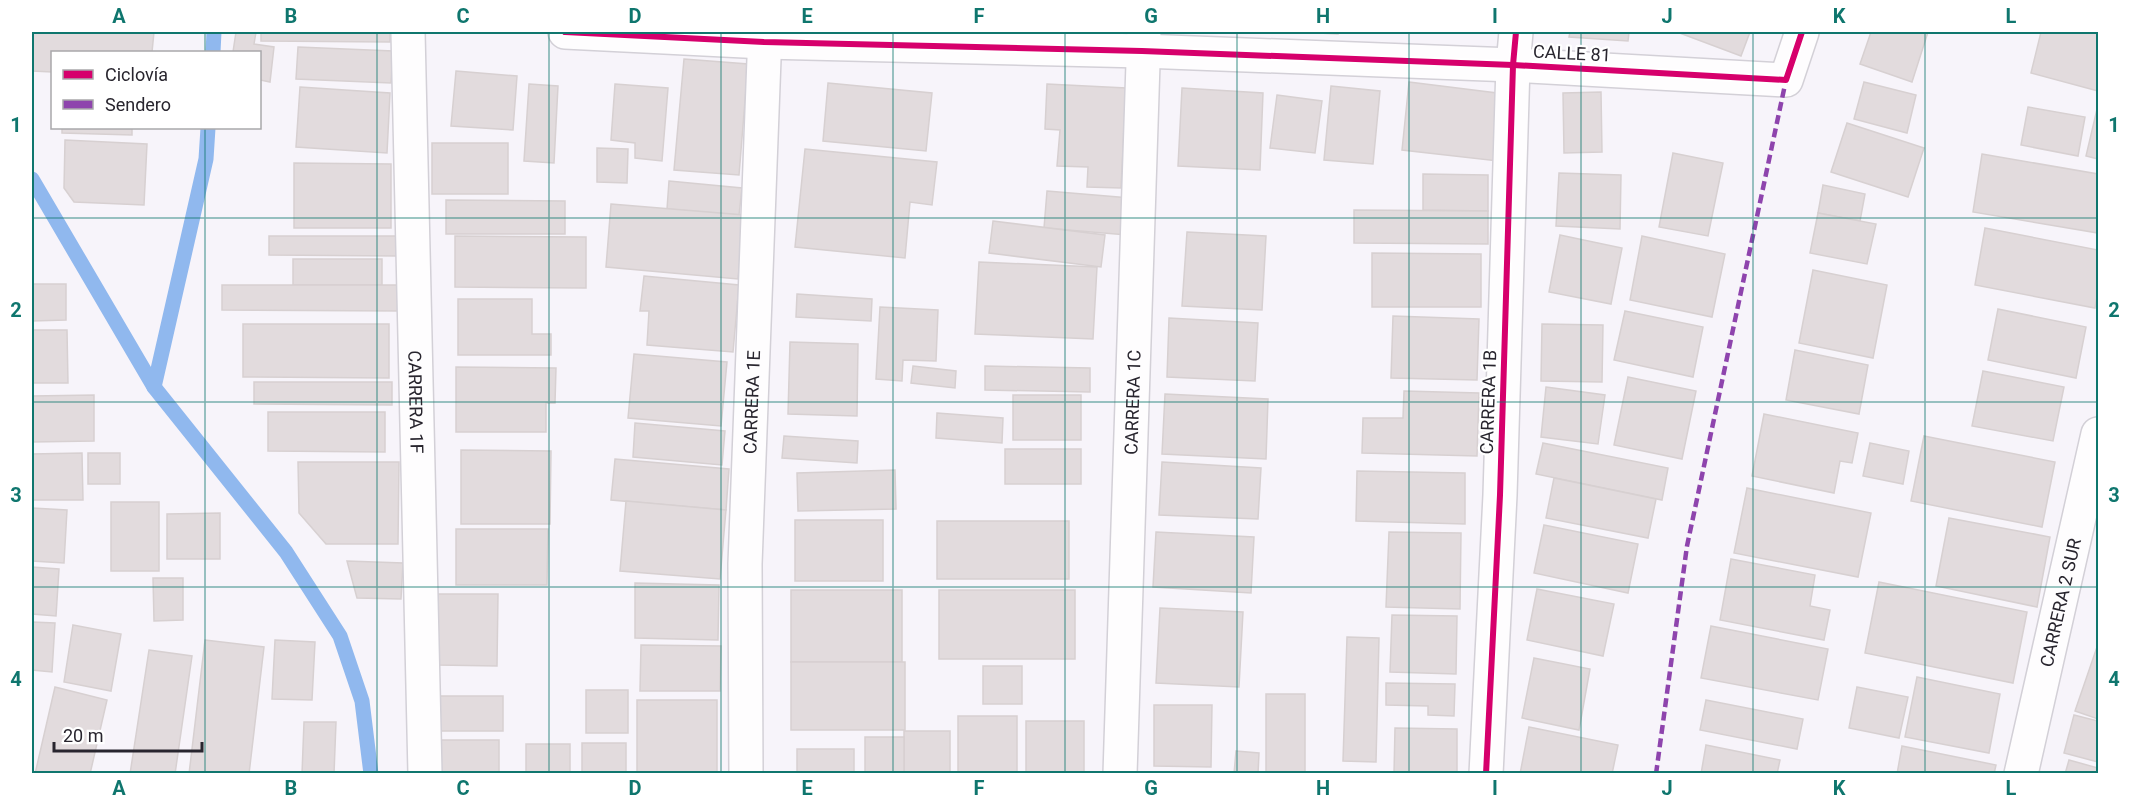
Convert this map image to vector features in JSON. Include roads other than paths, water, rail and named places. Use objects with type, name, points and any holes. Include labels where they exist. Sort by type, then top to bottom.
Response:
[{"type":"street","name":"CARRERA 1F","points":[[408,32],[425,774]]},
{"type":"street","name":"CALLE 81","points":[[565,32],[765,37],[1143,41],[1786,80],[1802,32]]},
{"type":"street","name":"CARRERA 1B","points":[[1486,774],[1500,495],[1512,65],[1516,32]]},
{"type":"street","name":"CARRERA 1E","points":[[746,774],[745,564],[765,37]]},
{"type":"street","name":"CARRERA 1C","points":[[1120,774],[1143,41]]},
{"type":"street","name":"CARRERA 2 SUR","points":[[2021,774],[2098,434]]},
{"type":"waterway","points":[[213,51],[214,32]]},
{"type":"waterway","points":[[154,387],[206,159],[208,129]]},
{"type":"waterway","points":[[32,179],[154,387],[286,552],[340,636],[362,701],[371,774]]}]
